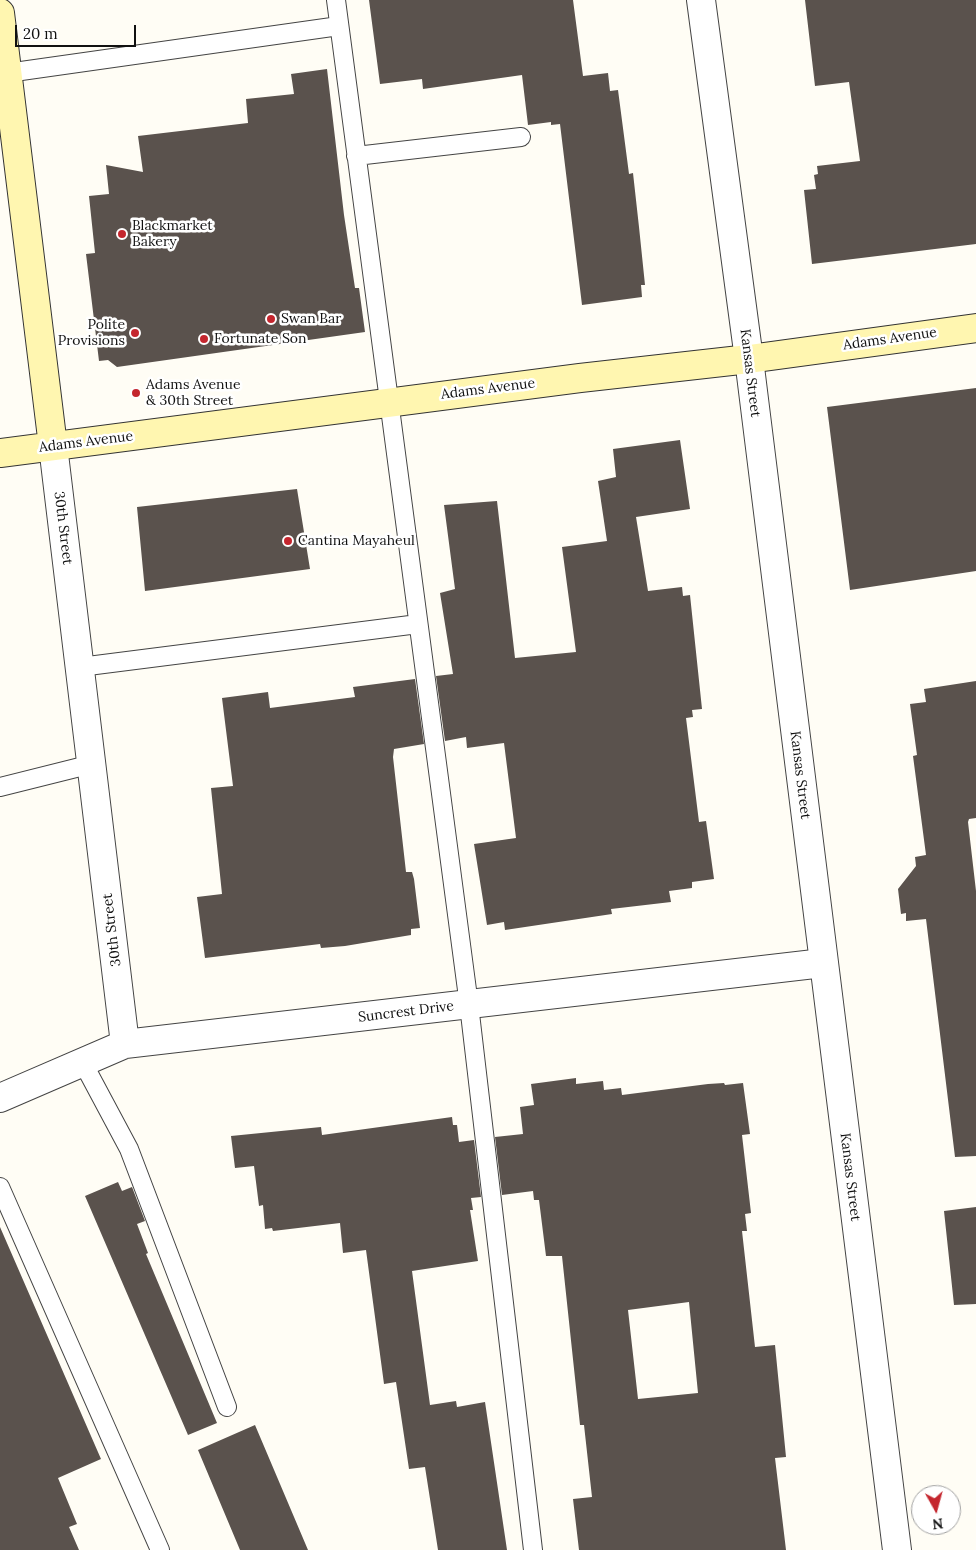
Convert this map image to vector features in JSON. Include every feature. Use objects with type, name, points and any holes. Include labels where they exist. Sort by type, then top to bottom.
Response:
[{"type":"main road","name":"30th Street","points":[[0,12],[53,446]]},
{"type":"main road","name":"Adams Avenue","points":[[0,453],[388,402],[749,359],[976,328]]},
{"type":"street","name":"Kansas Street","points":[[701,0],[749,359],[896,1550]]},
{"type":"street","name":"30th Street","points":[[53,446],[126,1044]]},
{"type":"street","name":"Suncrest Drive","points":[[0,1098],[82,1061],[126,1044],[823,963]]},
{"type":"lane","points":[[336,0],[469,1005],[533,1550]]},
{"type":"lane","points":[[7,73],[339,26]]},
{"type":"lane","points":[[356,156],[521,137]]},
{"type":"lane","points":[[80,667],[418,624]]},
{"type":"lane","points":[[0,787],[92,764]]},
{"type":"lane","points":[[82,1061],[129,1149],[227,1407]]},
{"type":"lane","points":[[0,1187],[160,1550]]},
{"type":"building","points":[[369,0],[573,0],[583,76],[608,73],[610,91],[618,90],[629,174],[633,173],[645,285],[641,285],[642,297],[582,305],[560,124],[551,125],[551,122],[528,125],[522,75],[423,89],[422,79],[380,84]]},
{"type":"building","points":[[805,0],[976,0],[976,244],[812,264],[804,190],[816,189],[814,175],[818,174],[817,166],[860,161],[849,82],[815,86]]},
{"type":"building","points":[[327,69],[344,215],[355,288],[359,288],[365,332],[117,367],[108,360],[99,361],[86,254],[95,253],[89,196],[109,194],[106,165],[143,172],[138,136],[248,123],[246,99],[294,94],[291,74]]},
{"type":"building","points":[[976,388],[976,571],[850,590],[827,407]]},
{"type":"building","points":[[680,440],[690,509],[636,517],[648,591],[682,587],[683,596],[690,595],[702,709],[692,710],[693,717],[686,718],[699,822],[706,821],[714,879],[692,882],[692,888],[669,891],[671,902],[611,909],[612,914],[505,930],[504,922],[487,925],[474,844],[516,838],[504,743],[467,748],[466,737],[445,741],[436,676],[453,674],[440,593],[455,589],[444,505],[497,501],[515,658],[576,652],[562,547],[607,541],[598,481],[616,477],[613,449]]},
{"type":"building","points":[[297,489],[310,569],[145,591],[137,507]]},
{"type":"building","points":[[415,679],[424,744],[394,749],[393,757],[406,872],[412,872],[414,879],[420,928],[411,929],[411,935],[345,946],[321,948],[320,944],[205,958],[197,897],[222,894],[211,788],[233,786],[222,698],[268,692],[270,708],[355,697],[353,687]]},
{"type":"building","points":[[976,681],[976,818],[969,819],[968,822],[976,891],[976,1156],[955,1157],[926,919],[906,921],[906,913],[901,914],[898,889],[916,866],[915,857],[926,855],[913,756],[917,755],[910,704],[926,702],[924,689]]},
{"type":"building","points":[[576,1078],[576,1084],[603,1081],[604,1090],[621,1088],[622,1095],[708,1084],[743,1083],[750,1134],[742,1135],[751,1213],[745,1214],[747,1231],[742,1231],[755,1347],[775,1345],[786,1457],[775,1458],[786,1550],[579,1550],[573,1499],[592,1497],[584,1425],[580,1425],[562,1256],[546,1256],[539,1200],[534,1200],[533,1191],[502,1195],[495,1137],[523,1134],[520,1107],[534,1105],[531,1084]],"holes":[[[689,1302],[698,1393],[638,1399],[628,1310]]]},
{"type":"building","points":[[452,1117],[453,1125],[457,1125],[459,1142],[474,1140],[481,1197],[471,1198],[473,1210],[470,1210],[478,1261],[412,1271],[430,1405],[456,1401],[457,1407],[485,1402],[507,1550],[438,1550],[425,1467],[409,1469],[396,1382],[384,1384],[366,1250],[343,1253],[340,1223],[273,1231],[272,1228],[265,1229],[263,1205],[259,1206],[254,1166],[235,1168],[231,1136],[321,1127],[322,1135]]},
{"type":"building","points":[[118,1182],[122,1191],[132,1187],[145,1221],[137,1224],[148,1253],[146,1254],[217,1423],[188,1435],[85,1196]]},
{"type":"building","points":[[976,1207],[976,1304],[954,1305],[944,1211]]},
{"type":"building","points":[[0,1227],[101,1459],[58,1478],[77,1524],[69,1527],[79,1550],[0,1550]]},
{"type":"building","points":[[255,1425],[308,1550],[240,1550],[198,1450]]},
{"type":"place","name":"Blackmarket Bakery","points":[[122,234]]},
{"type":"place","name":"Swan Bar","points":[[271,319]]},
{"type":"place","name":"Polite Provisions","points":[[135,333]]},
{"type":"place","name":"Fortunate Son","points":[[204,339]]},
{"type":"place","name":"Adams Avenue & 30th Street","points":[[136,393]]},
{"type":"place","name":"Cantina Mayaheul","points":[[288,541]]}]
